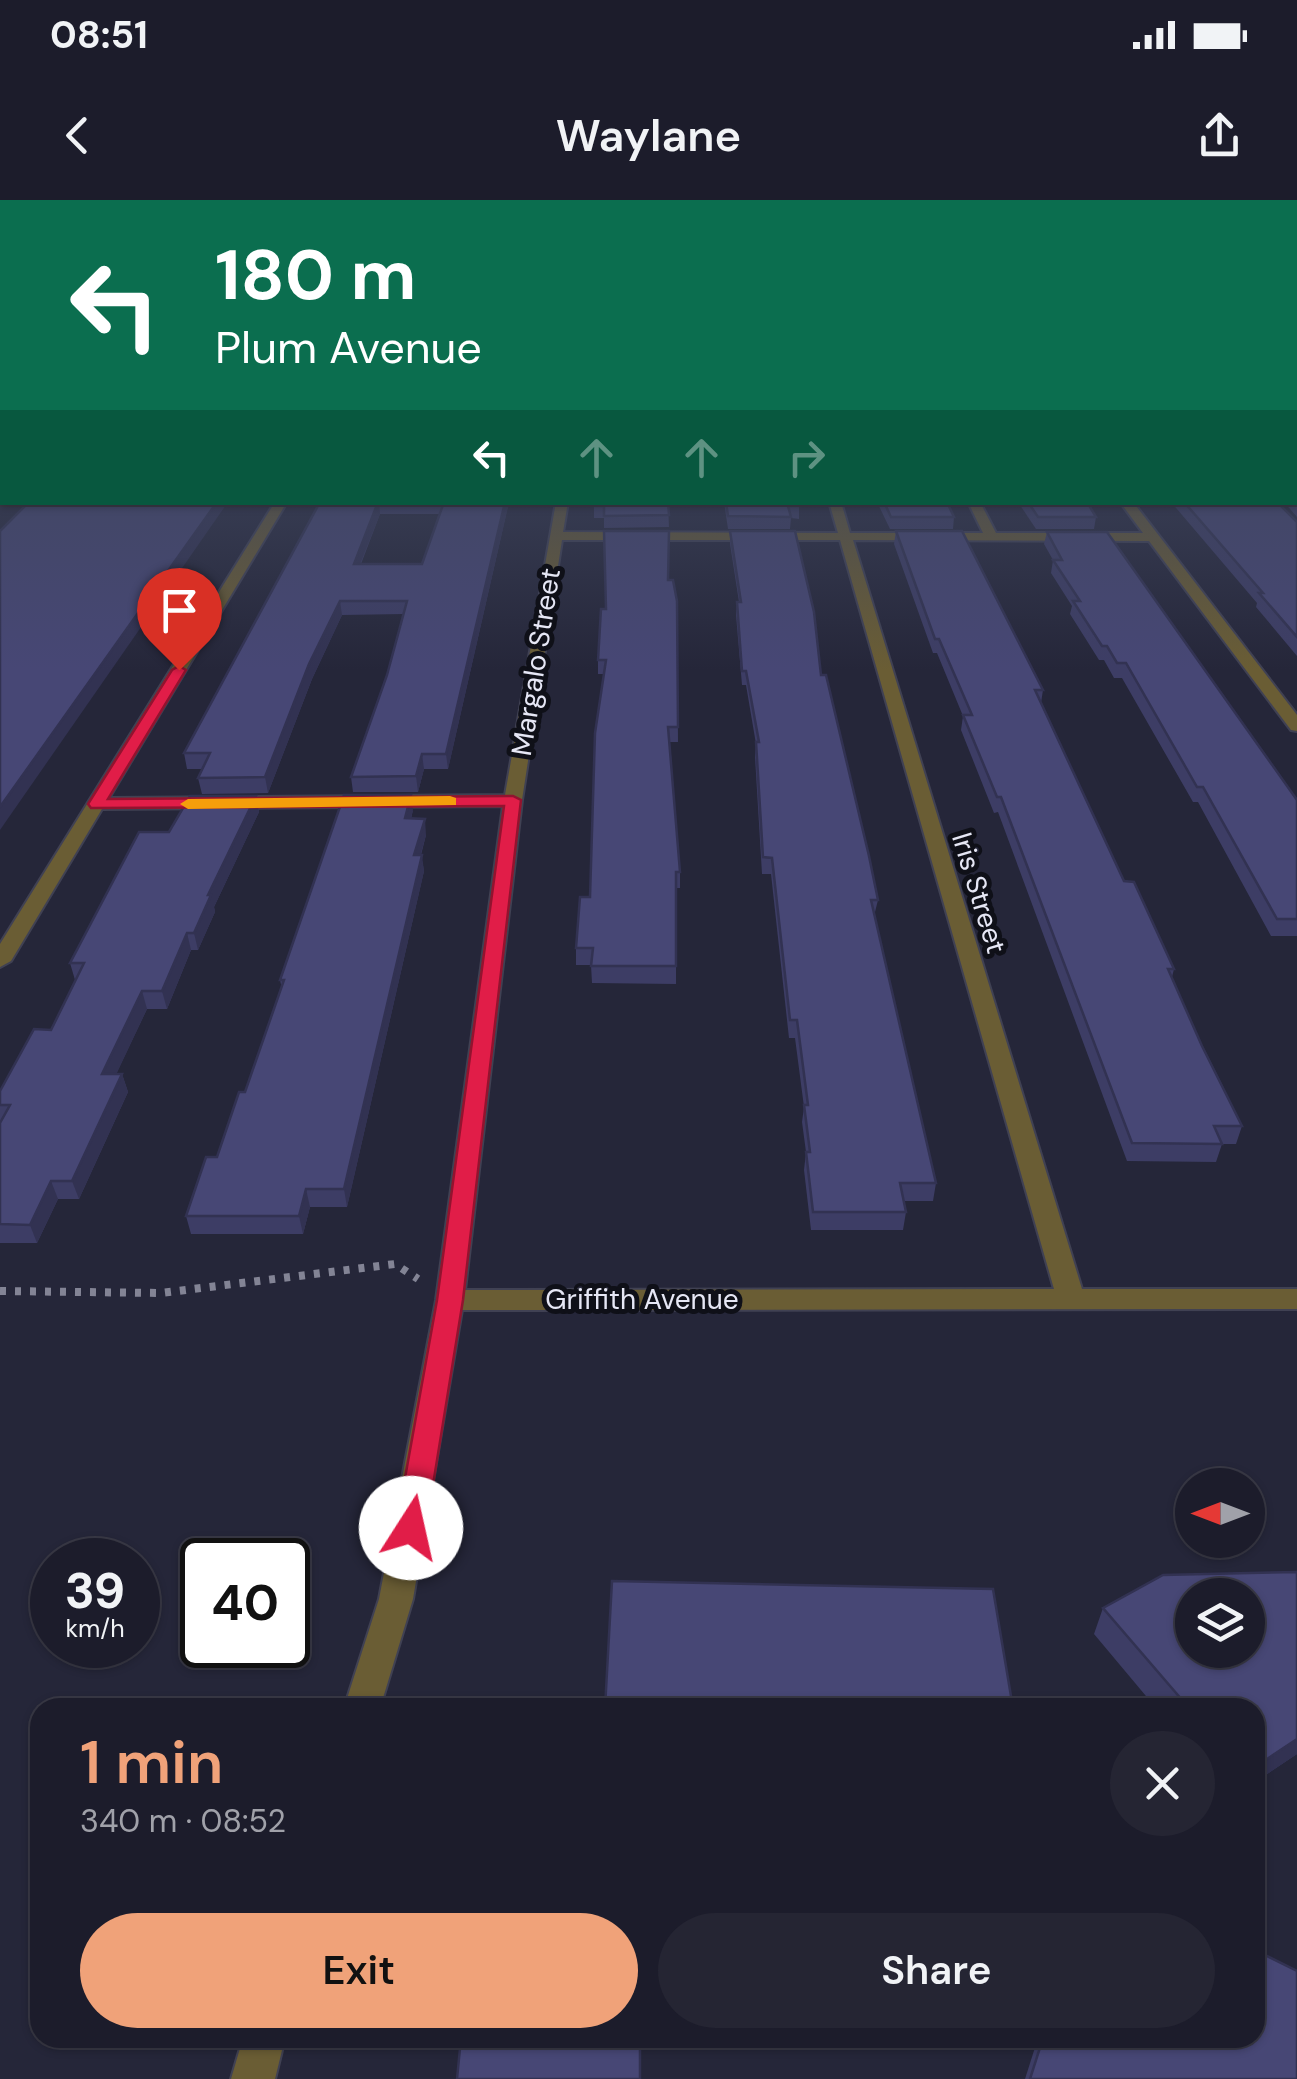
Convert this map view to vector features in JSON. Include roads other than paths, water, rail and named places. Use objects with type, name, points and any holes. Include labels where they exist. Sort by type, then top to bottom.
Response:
[{"type":"street","points":[[0,961],[279,505]]},
{"type":"street","name":"Margalo Street","points":[[365,1698],[396,1599],[450,1300],[513,800],[561,505]]},
{"type":"street","name":"Iris Street","points":[[836,505],[1072,1300]]},
{"type":"street","points":[[976,505],[992,537]]},
{"type":"street","points":[[1128,505],[1297,726]]},
{"type":"street","points":[[556,536],[1152,537]]},
{"type":"street","points":[[96,804],[513,800]]},
{"type":"street","name":"Griffith Avenue","points":[[450,1300],[1297,1299]]},
{"type":"street","points":[[254,2079],[262,2048]]}]
